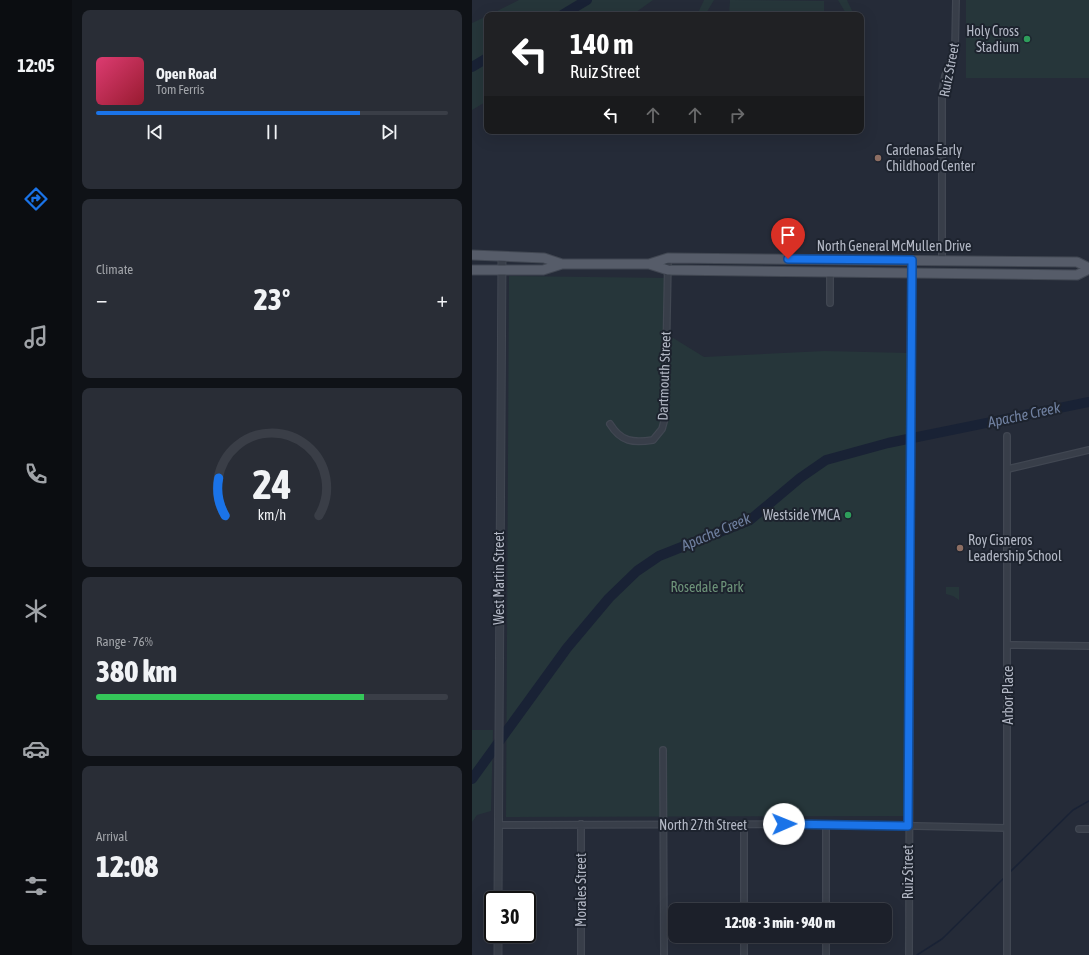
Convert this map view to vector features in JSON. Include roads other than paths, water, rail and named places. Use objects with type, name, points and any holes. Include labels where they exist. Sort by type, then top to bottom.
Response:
[{"type":"main road","name":"North General McMullen Drive","points":[[472,255],[544,258],[562,264]]},
{"type":"main road","name":"North General McMullen Drive","points":[[472,270],[543,270],[562,264],[649,264],[668,258],[1077,262],[1089,269]]},
{"type":"main road","points":[[732,271],[750,265],[831,266],[835,260]]},
{"type":"main road","name":"North General McMullen Drive","points":[[649,264],[668,270],[1077,275],[1089,269]]},
{"type":"street","name":"Ruiz Street","points":[[942,260],[942,92],[945,76],[955,50],[956,0]]},
{"type":"street","name":"West Martin Street","points":[[498,891],[502,256]]},
{"type":"street","name":"Dartmouth Street","points":[[610,424],[616,434],[636,442],[653,440],[662,429],[665,418],[668,258]]},
{"type":"street","name":"Ruiz Street","points":[[909,955],[908,826],[912,260]]},
{"type":"street","points":[[830,272],[830,303]]},
{"type":"street","name":"Arbor Place","points":[[1007,436],[1007,955]]},
{"type":"street","points":[[1008,469],[1089,450]]},
{"type":"street","points":[[1008,645],[1089,646]]},
{"type":"street","points":[[663,750],[664,955]]},
{"type":"street","name":"Morales Street","points":[[581,824],[581,955]]},
{"type":"street","points":[[826,824],[826,903]]},
{"type":"street","name":"North 27th Street","points":[[498,825],[826,824],[1007,828]]},
{"type":"street","points":[[744,825],[744,903]]},
{"type":"street","points":[[1079,829],[1089,829]]},
{"type":"street","points":[[498,943],[498,955]]},
{"type":"street","points":[[744,943],[744,955]]},
{"type":"street","points":[[826,943],[826,955]]},
{"type":"waterway","points":[[567,12],[587,0]]},
{"type":"waterway","points":[[472,67],[484,60]]},
{"type":"waterway","name":"Apache Creek","points":[[472,779],[567,648],[609,598],[637,571],[659,556],[750,520],[800,478],[826,460],[888,443],[1089,402]]},
{"type":"waterway","points":[[1009,873],[1073,810],[1089,801]]},
{"type":"waterway","points":[[917,955],[942,939],[1005,877]]},
{"type":"place","name":"Holy Cross Stadium","points":[[1027,39]]},
{"type":"place","name":"Cardenas Early Childhood Center","points":[[878,158]]},
{"type":"place","name":"Westside YMCA","points":[[848,515]]},
{"type":"place","name":"Roy Cisneros Leadership School","points":[[960,548]]},
{"type":"park label","name":"Rosedale Park","points":[[707,587]]}]
